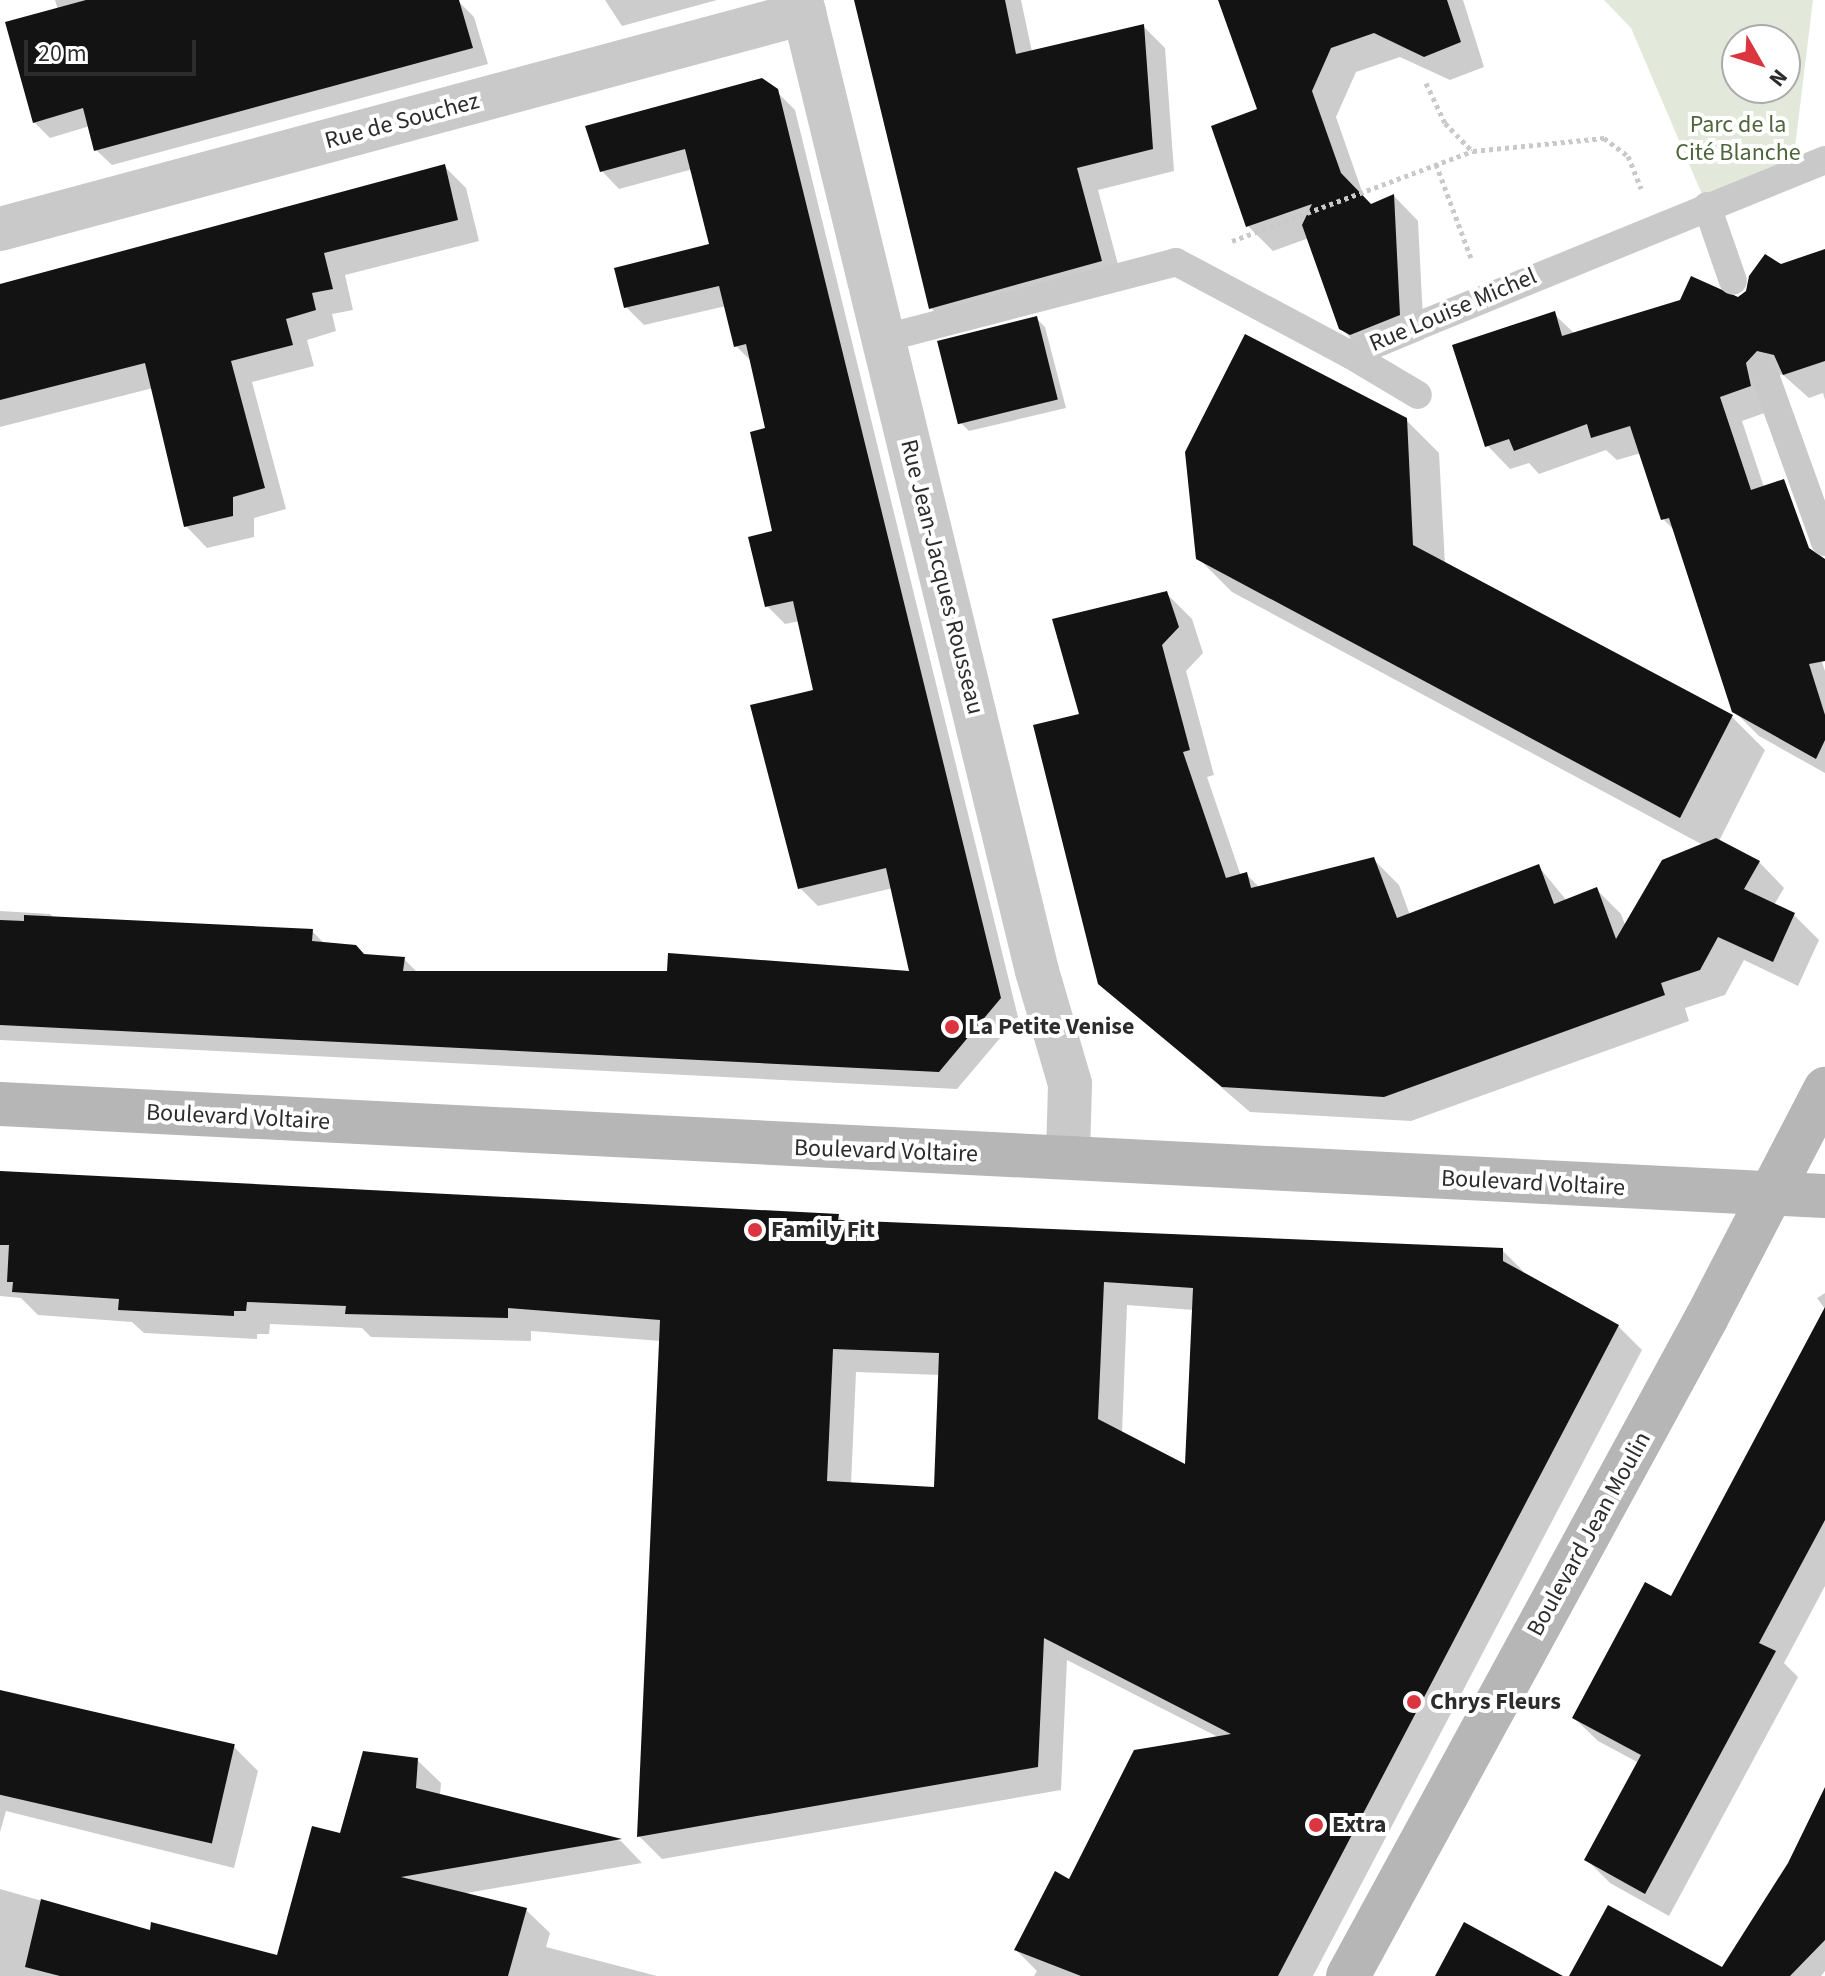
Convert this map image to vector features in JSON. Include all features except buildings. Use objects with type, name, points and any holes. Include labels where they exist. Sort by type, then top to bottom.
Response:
[{"type":"street","name":"Rue de Souchez","points":[[0,229],[802,6]]},
{"type":"street","name":"Rue Jean-Jacques Rousseau","points":[[802,6],[1037,971],[1070,1084],[1068,1156]]},
{"type":"street","name":"Boulevard Jean Moulin","points":[[1348,1976],[1825,1089]]},
{"type":"street","name":"Boulevard Voltaire","points":[[0,1104],[935,1155],[1068,1156],[1825,1196]]},
{"type":"lane","name":"Rue Louise Michel","points":[[1176,262],[1349,354],[1825,160]]},
{"type":"lane","points":[[1707,206],[1733,281]]},
{"type":"lane","points":[[885,338],[1176,262]]},
{"type":"lane","points":[[1349,354],[1418,395]]},
{"type":"lane","points":[[1762,367],[1825,542]]},
{"type":"path","points":[[1426,83],[1445,123],[1473,151]]},
{"type":"path","points":[[1176,262],[1473,151],[1604,138],[1628,156],[1657,226]]},
{"type":"path","points":[[1436,164],[1485,296]]},
{"type":"green space","name":"Parc de la Cité Blanche","points":[[1604,0],[1813,0],[1801,98],[1801,24],[1721,24],[1721,104],[1800,104],[1792,172],[1707,206],[1631,28]]},
{"type":"place","name":"La Petite Venise","points":[[952,1027]]},
{"type":"place","name":"Family Fit","points":[[755,1230]]},
{"type":"place","name":"Chrys Fleurs","points":[[1414,1702]]},
{"type":"place","name":"Extra","points":[[1316,1825]]}]
